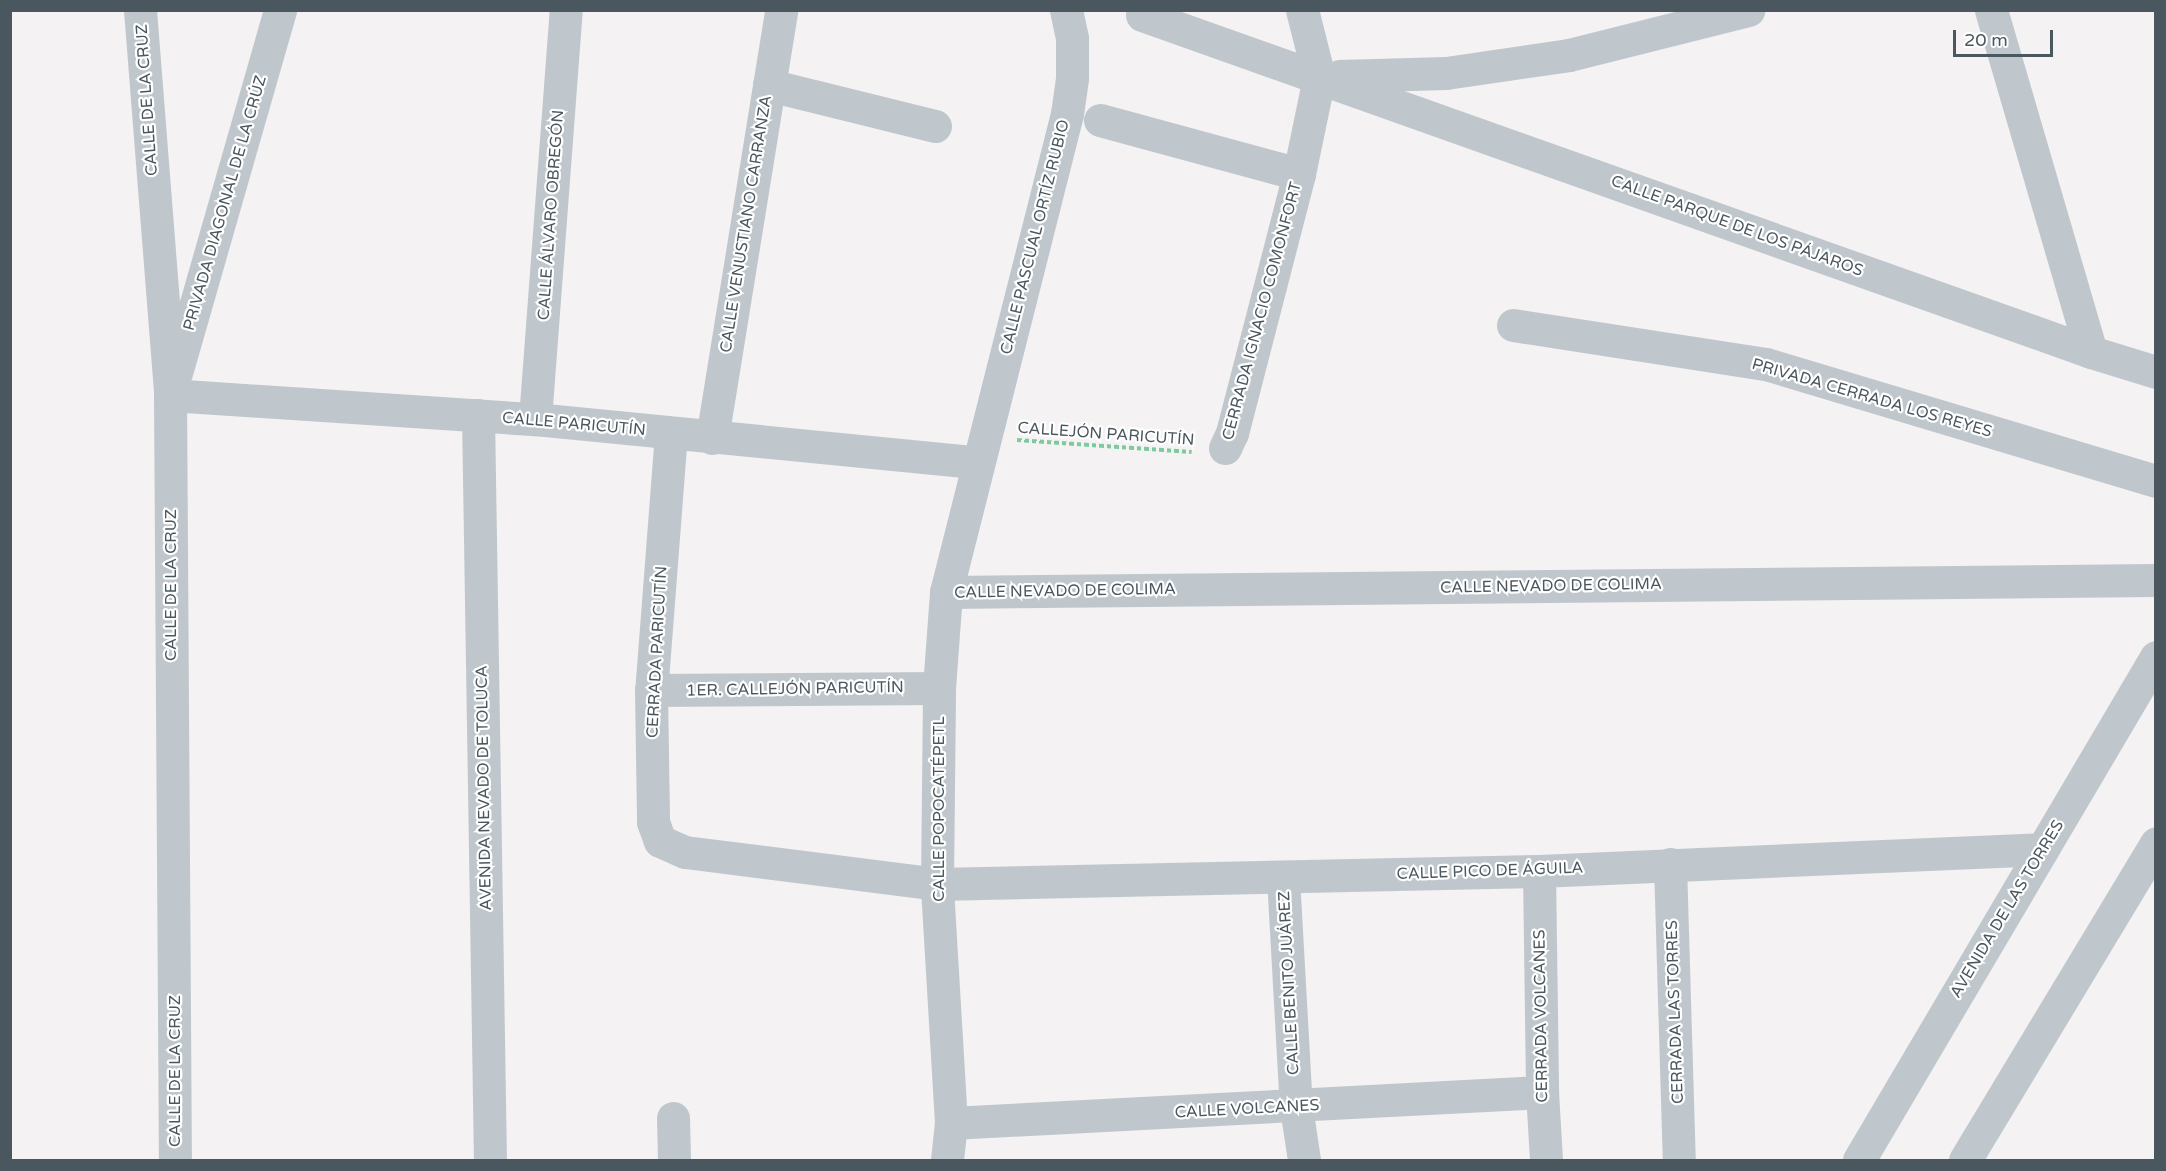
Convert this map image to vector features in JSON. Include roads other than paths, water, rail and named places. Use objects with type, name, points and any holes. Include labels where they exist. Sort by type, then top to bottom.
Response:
[{"type":"street","name":"CALLE DE LA CRUZ","points":[[140,10],[170,395],[175,1161]]},
{"type":"street","name":"PRIVADA DIAGONAL DE LA CRÚZ","points":[[170,395],[279,10]]},
{"type":"street","name":"CALLE ÁLVARO OBREGÓN","points":[[535,419],[566,10]]},
{"type":"street","name":"CALLE VENUSTIANO CARRANZA","points":[[712,438],[781,10]]},
{"type":"street","name":"CALLE PASCUAL ORTÍZ RUBIO","points":[[981,450],[1067,114],[1072,77],[1072,38],[1066,10]]},
{"type":"street","points":[[1302,10],[1319,77]]},
{"type":"street","points":[[1142,15],[1319,77],[1446,73],[1569,55],[1748,10]]},
{"type":"street","points":[[1991,10],[2091,352]]},
{"type":"street","name":"CERRADA IGNACIO COMONFORT","points":[[1225,448],[1232,433],[1299,174],[1319,77]]},
{"type":"street","name":"CALLE PARQUE DE LOS PÁJAROS","points":[[1319,77],[2091,352],[2156,372]]},
{"type":"street","points":[[769,85],[935,126]]},
{"type":"street","name":"CERRADA IGNACIO COMONFORT","points":[[1100,120],[1299,174]]},
{"type":"street","name":"PRIVADA CERRADA LOS REYES","points":[[1513,325],[1766,364],[2156,482]]},
{"type":"street","name":"CALLE PARICUTÍN","points":[[170,395],[535,419],[712,438],[981,450]]},
{"type":"street","name":"AVENIDA NEVADO DE TOLUCA","points":[[478,415],[490,1161]]},
{"type":"street","name":"CERRADA PARICUTÍN","points":[[671,433],[651,690],[653,822],[660,841],[685,852],[937,884]]},
{"type":"street","name":"CALLE POPOCATÉPETL","points":[[947,1161],[951,1123],[937,884],[939,687],[946,592],[981,450]]},
{"type":"street","name":"CALLE NEVADO DE COLIMA","points":[[946,592],[2156,580]]},
{"type":"street","name":"AVENIDA DE LAS TORRES","points":[[1858,1161],[2156,657]]},
{"type":"street","name":"1ER. CALLEJÓN PARICUTÍN","points":[[651,690],[939,687]]},
{"type":"street","points":[[1965,1161],[2156,843]]},
{"type":"street","name":"CALLE PICO DE ÁGUILA","points":[[937,884],[1539,871],[2043,849]]},
{"type":"street","name":"CERRADA LAS TORRES","points":[[1670,864],[1679,1161]]},
{"type":"street","name":"CERRADA VOLCANES","points":[[1539,871],[1542,1092],[1546,1161]]},
{"type":"street","name":"CALLE BENITO JUÁREZ","points":[[1283,877],[1296,1107],[1304,1161]]},
{"type":"street","name":"CALLE VOLCANES","points":[[951,1123],[1296,1107],[1542,1092]]},
{"type":"street","points":[[673,1118],[674,1161]]}]
